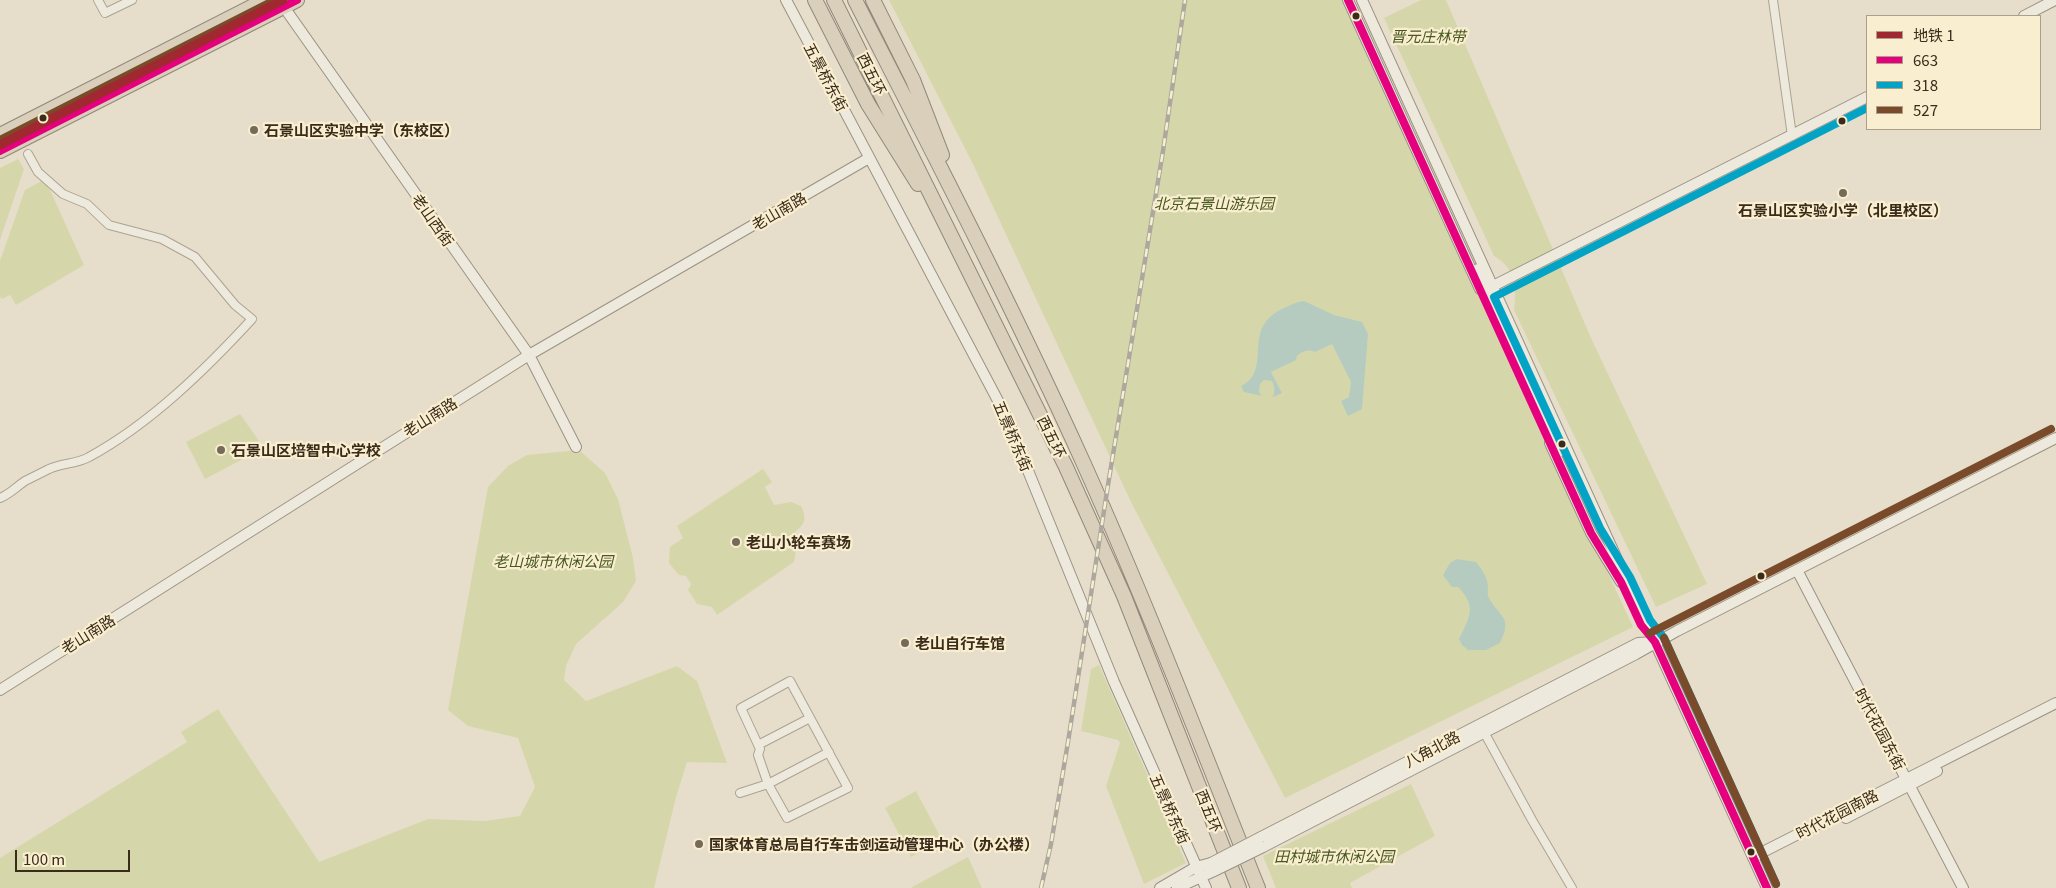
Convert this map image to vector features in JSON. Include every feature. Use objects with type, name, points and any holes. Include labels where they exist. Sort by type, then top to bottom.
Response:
[{"type":"highway","points":[[0,135],[265,0]]},
{"type":"highway","points":[[0,151],[281,4],[297,0]]},
{"type":"highway","points":[[815,0],[868,104],[966,261]]},
{"type":"highway","name":"西五环","points":[[834,0],[966,261],[1066,467],[1124,596],[1239,888]]},
{"type":"highway","name":"西五环","points":[[855,0],[972,230],[1082,459],[1139,588],[1258,888]]},
{"type":"highway","points":[[873,0],[914,80],[972,230]]},
{"type":"main road","name":"五景桥东街","points":[[786,0],[1005,414],[1114,682],[1206,888]]},
{"type":"main road","points":[[1348,0],[1655,642],[1768,888]]},
{"type":"main road","points":[[1355,0],[1621,582],[1641,624],[1655,642]]},
{"type":"main road","points":[[1362,0],[1487,289]]},
{"type":"main road","points":[[2026,15],[2056,0]]},
{"type":"main road","name":"老山西街","points":[[281,4],[529,355],[576,447]]},
{"type":"main road","points":[[1487,289],[1866,98]]},
{"type":"main road","name":"老山南路","points":[[0,690],[529,355],[869,158]]},
{"type":"main road","name":"八角北路","points":[[1198,872],[1212,867],[1484,732],[1636,654],[1655,642],[2056,438]]},
{"type":"main road","name":"时代花园东街","points":[[1797,570],[1963,888]]},
{"type":"main road","name":"八角北路","points":[[1262,842],[1638,643],[1655,642]]},
{"type":"main road","name":"时代花园南路","points":[[1908,782],[2056,703]]},
{"type":"main road","name":"时代花园南路","points":[[1754,860],[2056,708]]},
{"type":"main road","points":[[1160,888],[1198,872]]},
{"type":"main road","points":[[1178,888],[1198,872]]},
{"type":"street","points":[[98,0],[105,14],[132,0]]},
{"type":"street","points":[[1773,0],[1792,136]]},
{"type":"street","points":[[0,498],[7,496],[24,482],[54,467],[87,458],[119,440],[189,383],[220,354],[252,319],[235,305],[195,257],[162,239],[109,225],[87,204],[63,194],[38,172],[28,154]]},
{"type":"street","points":[[790,682],[810,718],[848,788],[788,818],[768,784],[758,755],[760,749],[741,708],[790,682]]},
{"type":"street","points":[[758,745],[810,718]]},
{"type":"street","points":[[1484,732],[1572,888]]},
{"type":"street","points":[[740,793],[768,784],[828,752]]},
{"type":"green space","name":"北京石景山游乐园","points":[[889,0],[1343,0],[1633,627],[1285,798],[1131,502],[974,166]]},
{"type":"green space","name":"晋元庄林带","points":[[1421,0],[1446,0],[1591,338],[1707,584],[1656,607],[1514,310],[1515,286],[1511,272],[1494,256],[1384,18]]},
{"type":"green space","points":[[18,159],[24,169],[0,240],[0,168]]},
{"type":"green space","points":[[45,179],[84,265],[16,305],[10,295],[2,299],[0,297],[0,261],[25,190]]},
{"type":"green space","points":[[240,414],[264,448],[205,479],[186,442]]},
{"type":"green space","name":"老山城市休闲公园","points":[[579,450],[605,473],[618,499],[633,558],[636,581],[623,602],[576,644],[566,666],[564,680],[586,701],[677,666],[697,681],[727,763],[687,762],[676,797],[654,888],[0,888],[0,858],[187,742],[181,732],[218,709],[319,862],[428,819],[484,821],[520,816],[535,787],[518,738],[468,726],[448,710],[488,487],[508,466],[527,455]]},
{"type":"green space","name":"老山小轮车赛场","points":[[763,469],[772,482],[765,487],[774,505],[791,502],[801,506],[803,512],[803,523],[791,536],[797,545],[794,562],[717,615],[712,607],[697,604],[688,590],[691,584],[686,576],[679,575],[669,563],[670,547],[683,538],[677,526]]},
{"type":"green space","points":[[1099,665],[1186,863],[1144,884],[1106,786],[1120,743],[1118,740],[1081,731],[1091,669]]},
{"type":"green space","name":"田村城市休闲公园","points":[[1411,784],[1435,836],[1350,883],[1352,888],[1276,888],[1263,856]]},
{"type":"green space","points":[[916,791],[942,840],[911,857],[885,808]]},
{"type":"green space","points":[[968,857],[982,888],[912,887]]},
{"type":"shaded area","points":[[1304,301],[1334,315],[1362,322],[1368,334],[1362,409],[1348,416],[1341,401],[1349,397],[1351,382],[1332,344],[1315,352],[1303,352],[1297,356],[1296,360],[1271,372],[1282,393],[1273,397],[1274,385],[1272,381],[1264,380],[1260,384],[1259,392],[1262,396],[1244,392],[1241,386],[1251,379],[1255,370],[1259,338],[1263,327],[1270,317],[1282,309]]},
{"type":"shaded area","points":[[1457,559],[1476,562],[1487,579],[1489,598],[1504,618],[1504,634],[1500,643],[1486,650],[1468,650],[1459,639],[1469,618],[1470,606],[1468,600],[1458,587],[1452,587],[1443,575],[1450,563]]},
{"type":"railway","points":[[1041,888],[1051,844],[1068,742],[1163,151],[1185,0]]},
{"type":"metro line","name":"1","points":[[0,145],[283,0]]},
{"type":"transit line","name":"527","points":[[0,140],[275,0]]},
{"type":"transit line","name":"663","points":[[0,151],[297,0]]},
{"type":"transit line","name":"663","points":[[1348,0],[1591,533],[1621,582],[1641,625],[1655,642],[1767,888]]},
{"type":"transit line","name":"318","points":[[1776,884],[1664,638],[1650,620],[1630,577],[1600,528],[1494,297],[1866,109]]},
{"type":"transit line","name":"527","points":[[1650,633],[2051,429]]},
{"type":"transit line","name":"527","points":[[1664,638],[1776,884]]},
{"type":"place","name":"石景山区实验中学（东校区）","points":[[254,130]]},
{"type":"place","name":"石景山区实验小学（北里校区）","points":[[1843,193]]},
{"type":"place","name":"石景山区培智中心学校","points":[[221,450]]},
{"type":"place","name":"老山小轮车赛场","points":[[736,542]]},
{"type":"place","name":"老山自行车馆","points":[[905,643]]},
{"type":"place","name":"国家体育总局自行车击剑运动管理中心（办公楼）","points":[[699,844]]}]
